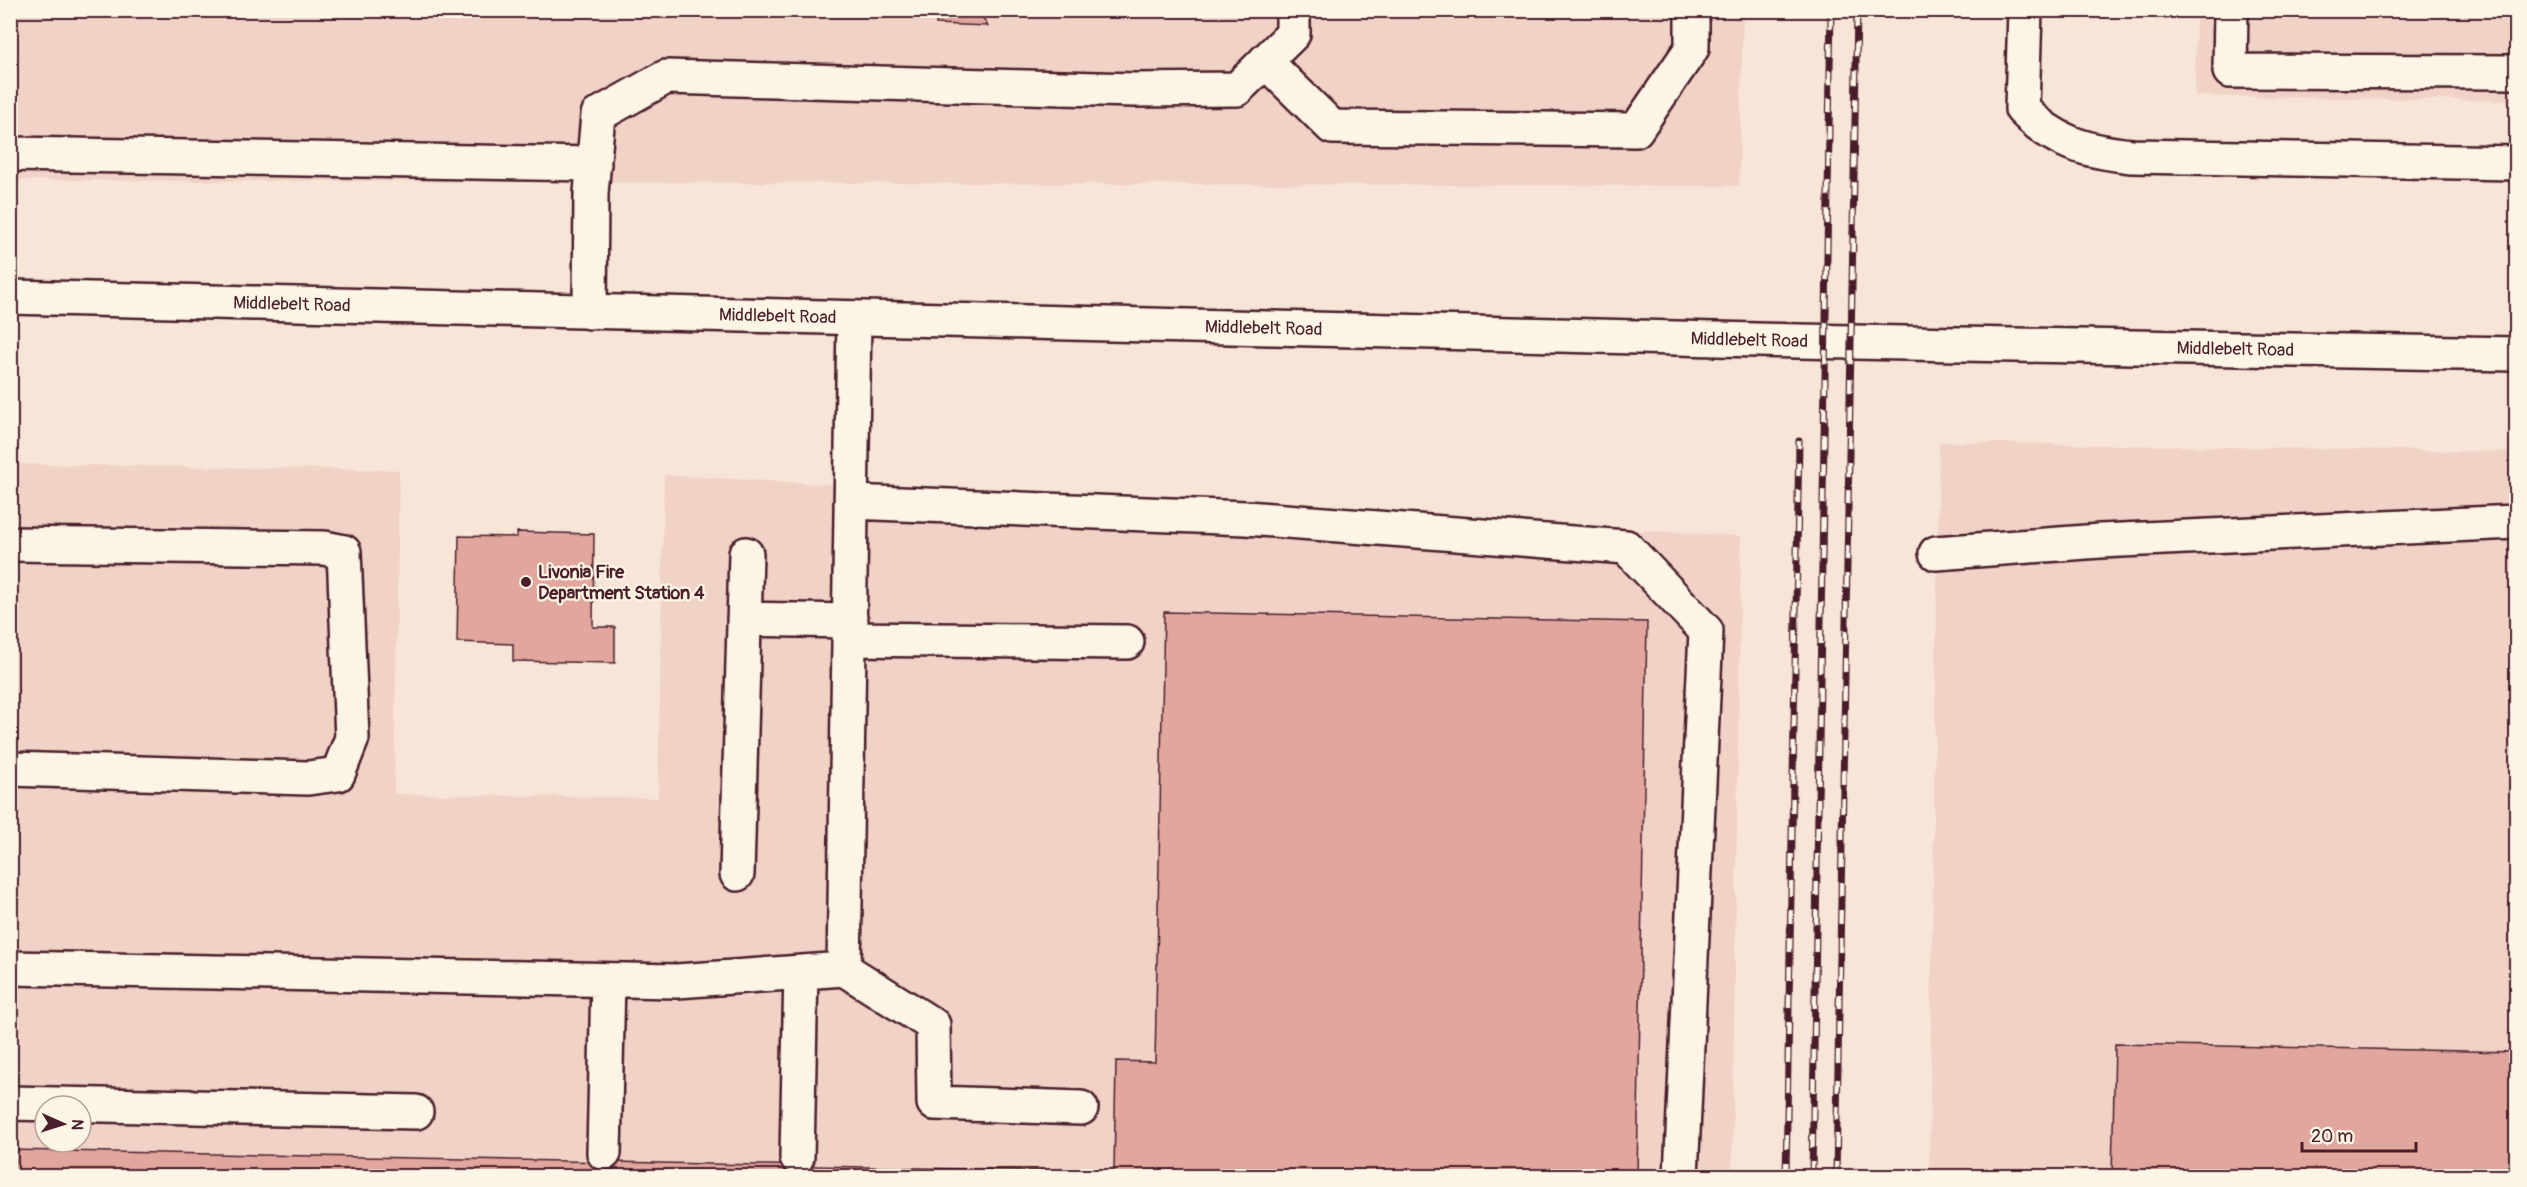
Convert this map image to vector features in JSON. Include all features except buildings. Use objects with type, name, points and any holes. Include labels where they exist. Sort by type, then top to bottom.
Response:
[{"type":"main road","points":[[590,312],[594,164],[598,115],[666,77],[1134,90],[1237,89],[1293,34],[1293,10]]},
{"type":"main road","points":[[1266,61],[1332,127],[1636,130],[1692,48],[1692,10]]},
{"type":"main road","points":[[2025,10],[2022,109],[2040,128],[2057,139],[2098,153],[2144,157],[2517,164]]},
{"type":"main road","points":[[2231,10],[2230,71],[2517,72]]},
{"type":"main road","points":[[10,154],[594,164]]},
{"type":"main road","name":"Middlebelt Road","points":[[10,297],[590,312],[2517,354]]},
{"type":"main road","points":[[844,969],[854,318]]},
{"type":"main road","points":[[851,502],[1246,518],[1626,547],[1706,631],[1681,1176]]},
{"type":"main road","points":[[1936,553],[2100,541],[2517,522]]},
{"type":"main road","points":[[10,544],[324,548],[344,552],[352,738],[338,774],[308,778],[10,769]]},
{"type":"main road","points":[[737,874],[746,554]]},
{"type":"main road","points":[[744,620],[851,630],[1127,642]]},
{"type":"main road","points":[[10,968],[677,981],[844,969],[933,1025],[934,1103],[1081,1108]]},
{"type":"main road","points":[[797,1156],[801,972]]},
{"type":"main road","points":[[604,1152],[608,980]]},
{"type":"main road","points":[[10,1103],[416,1112]]},
{"type":"shaded area","points":[[11,11],[1743,11],[1739,186],[11,180]]},
{"type":"shaded area","points":[[2196,11],[2516,11],[2516,101],[2195,96]]},
{"type":"shaded area","points":[[1939,442],[2516,452],[2516,1176],[1929,1176]]},
{"type":"shaded area","points":[[11,464],[399,470],[394,794],[658,798],[664,475],[1741,536],[1732,1176],[11,1176]]},
{"type":"railway","points":[[1812,1176],[1831,10]]},
{"type":"railway","points":[[1836,1176],[1857,10]]},
{"type":"railway","points":[[1786,1176],[1799,441]]},
{"type":"place","name":"Livonia Fire Department Station 4","points":[[526,582]]}]
